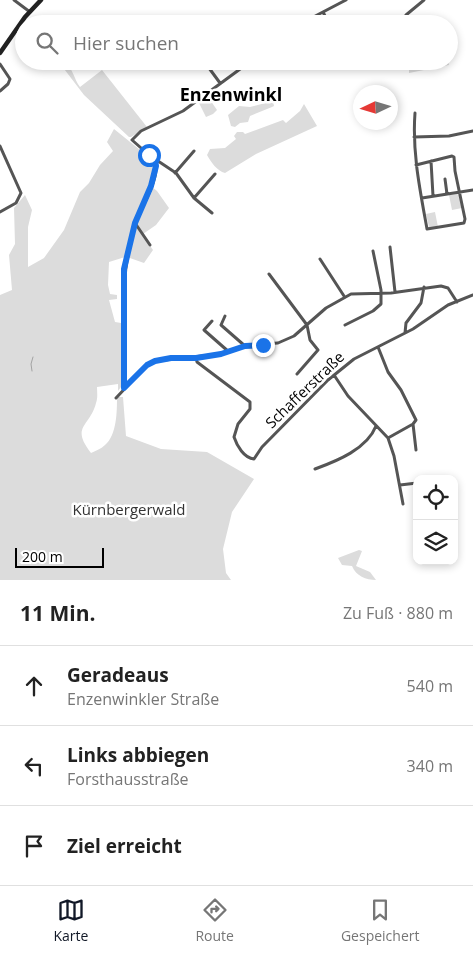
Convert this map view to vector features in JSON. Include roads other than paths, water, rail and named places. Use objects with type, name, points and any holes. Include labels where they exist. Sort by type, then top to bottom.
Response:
[{"type":"street","points":[[14,0],[30,12]]},
{"type":"street","points":[[28,15],[40,0]]},
{"type":"street","points":[[317,15],[346,0]]},
{"type":"street","points":[[406,15],[424,0]]},
{"type":"street","points":[[0,53],[15,32]]},
{"type":"street","points":[[0,64],[10,79],[0,92]]},
{"type":"street","points":[[210,70],[220,84]]},
{"type":"street","points":[[212,213],[194,198],[176,173],[132,140],[136,135],[180,113],[239,70]]},
{"type":"street","points":[[416,113],[414,137],[416,165],[427,229],[463,224],[465,219],[454,157],[416,165]]},
{"type":"street","points":[[414,137],[449,136],[473,131]]},
{"type":"street","points":[[0,146],[20,193],[16,203],[0,212]]},
{"type":"street","points":[[176,173],[194,151]]},
{"type":"street","points":[[124,388],[123,282],[127,252],[135,223],[151,186],[156,166],[155,159]]},
{"type":"street","points":[[431,161],[433,196]]},
{"type":"street","points":[[194,198],[216,174]]},
{"type":"street","points":[[445,179],[447,194]]},
{"type":"street","points":[[422,198],[473,190]]},
{"type":"street","points":[[135,223],[150,245]]},
{"type":"street","points":[[390,247],[395,292]]},
{"type":"street","points":[[345,325],[379,306],[381,293],[373,251]]},
{"type":"street","points":[[320,259],[344,296]]},
{"type":"street","points":[[269,274],[308,325],[310,340],[318,350],[297,374]]},
{"type":"street","points":[[116,398],[147,365],[155,361],[171,358],[196,358],[229,352],[245,346],[278,344],[308,325],[326,308],[344,296],[360,292],[381,293],[424,287],[447,287],[457,302]]},
{"type":"street","points":[[405,333],[406,323],[421,303],[424,287]]},
{"type":"street","name":"Schafferstraße","points":[[196,358],[200,364],[250,402],[250,410],[238,424],[234,437],[242,452],[250,459],[254,459],[262,447],[334,375],[354,359],[420,325],[444,308],[473,295]]},
{"type":"street","points":[[225,316],[221,325],[245,346]]},
{"type":"street","points":[[212,321],[204,330],[229,352]]},
{"type":"street","points":[[378,347],[388,372],[402,390],[416,420],[413,424],[388,438]]},
{"type":"street","points":[[334,375],[348,396],[388,438],[394,456],[403,504]]},
{"type":"street","points":[[413,424],[416,450]]},
{"type":"street","points":[[316,469],[345,456],[357,448],[370,438],[376,426]]},
{"type":"street","points":[[400,485],[413,483]]},
{"type":"waterway","points":[[32,371],[33,357]]},
{"type":"district","name":"Enzenwinkl","points":[[231,95]]},
{"type":"park label","name":"Kürnbergerwald","points":[[129,510]]}]
